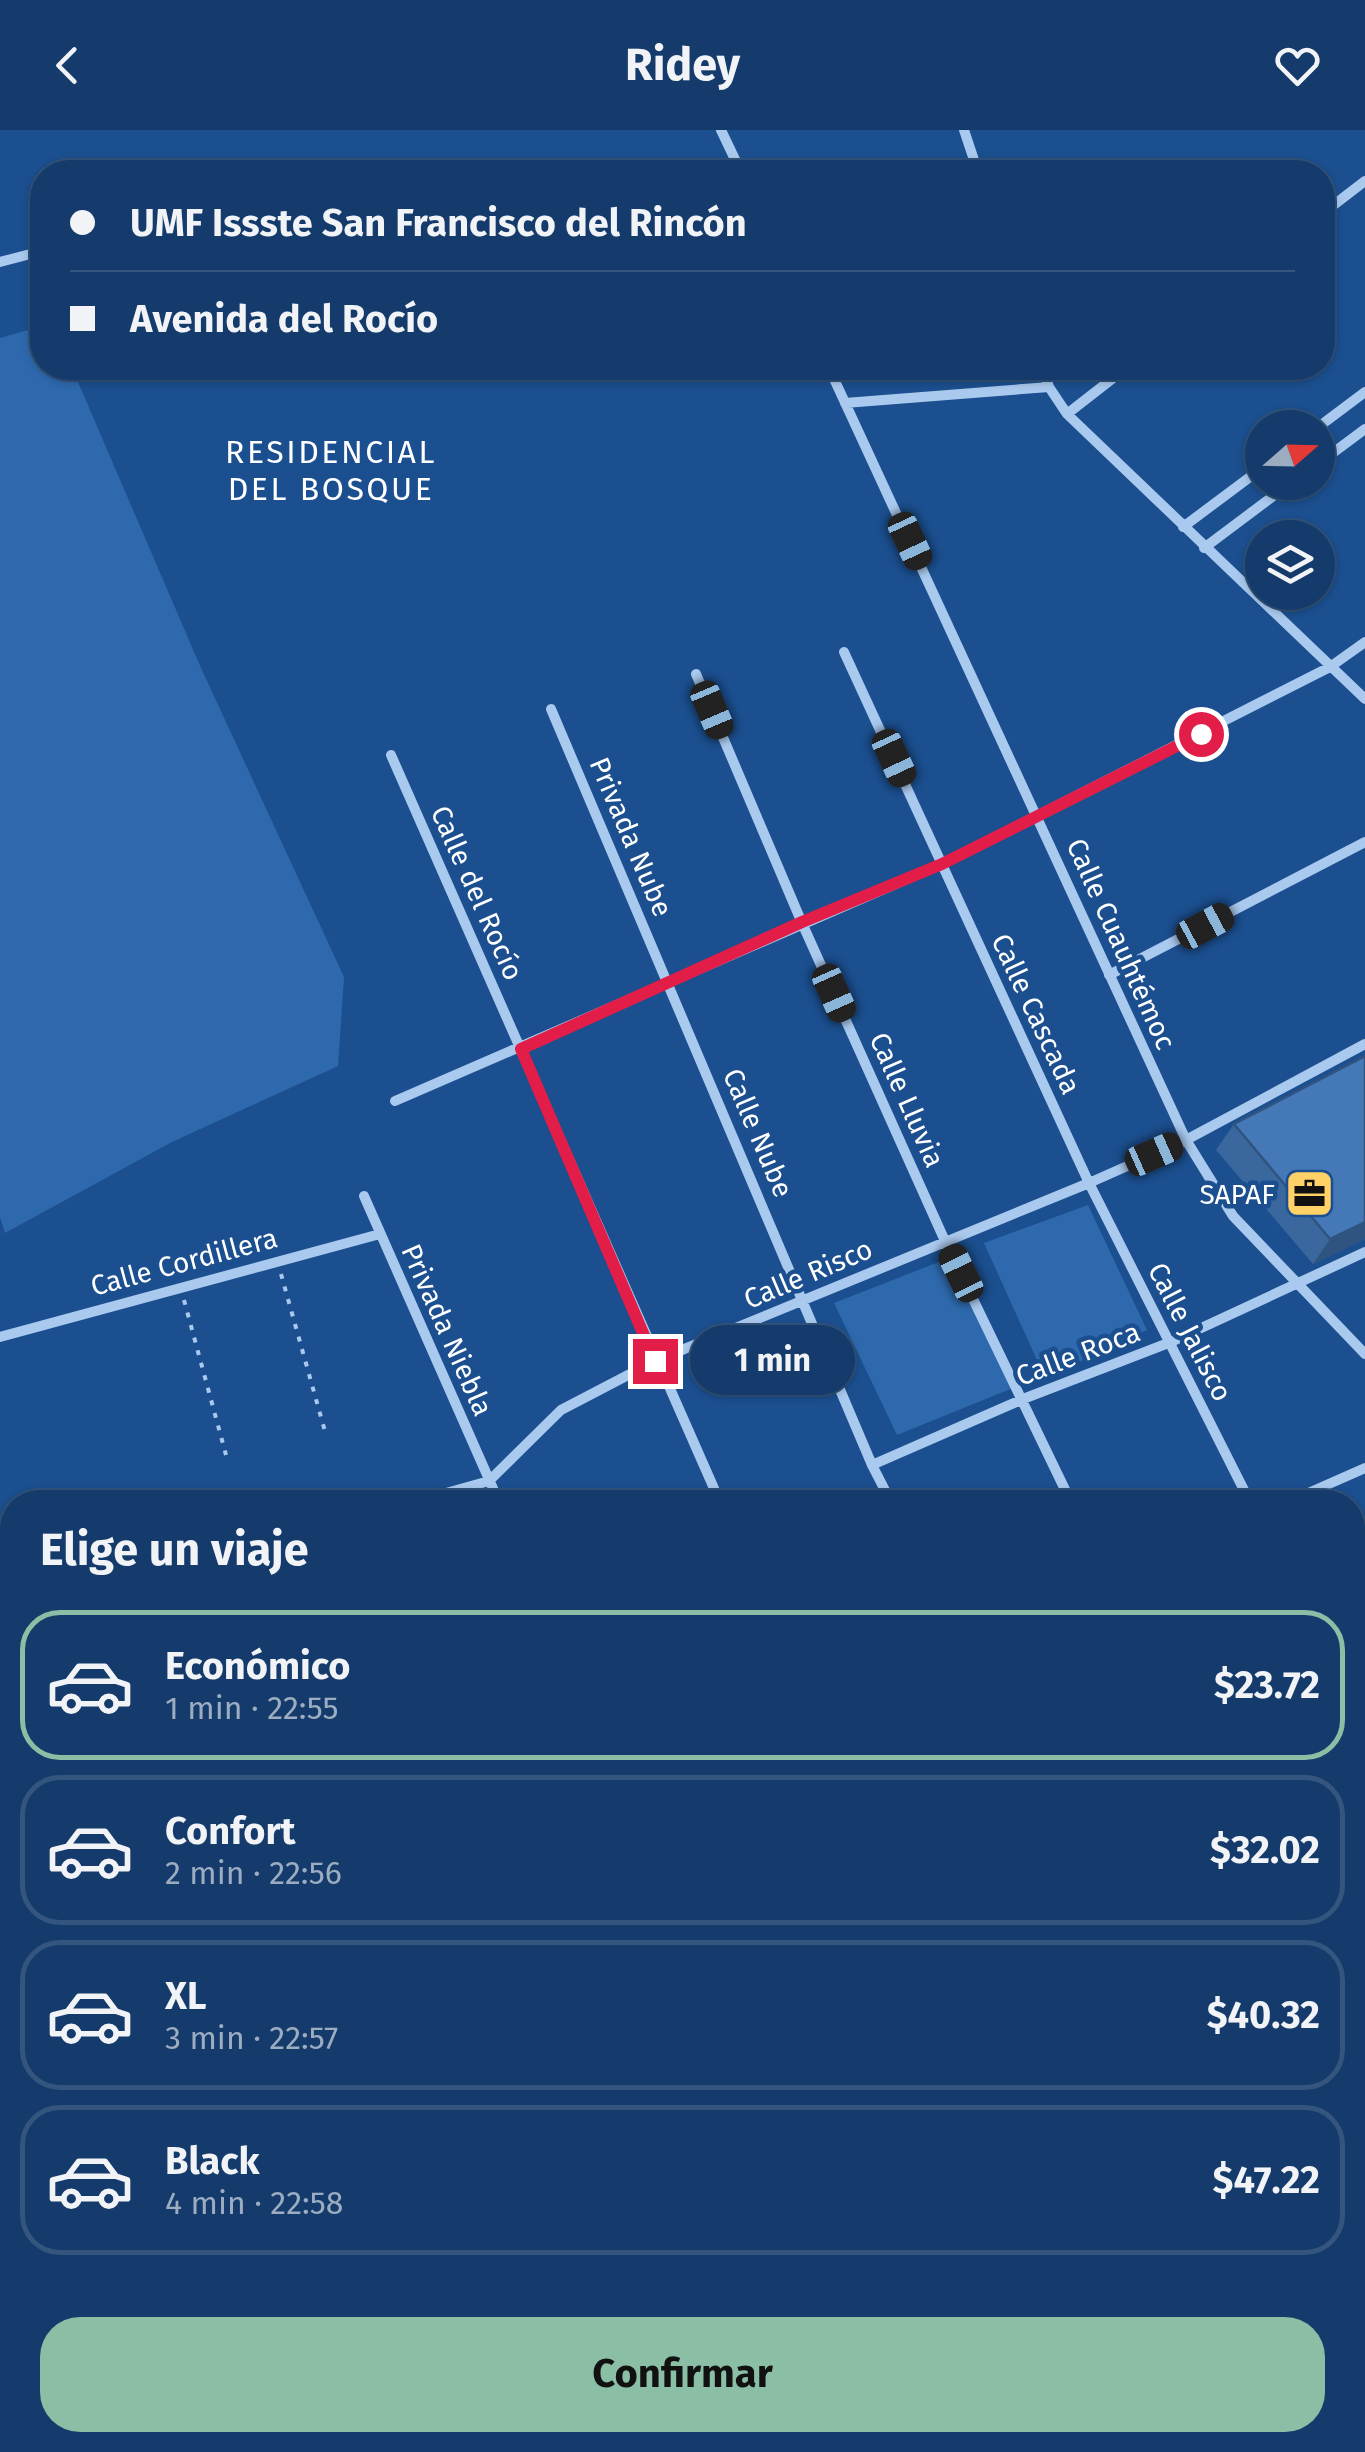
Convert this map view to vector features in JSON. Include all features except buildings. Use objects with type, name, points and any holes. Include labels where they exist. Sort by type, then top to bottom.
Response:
[{"type":"street","points":[[722,130],[736,160]]},
{"type":"street","points":[[964,130],[974,160]]},
{"type":"street","points":[[1335,204],[1365,181]]},
{"type":"street","points":[[0,262],[30,254]]},
{"type":"street","name":"Calle Cuauhtémoc","points":[[834,380],[1186,1140],[1233,1216],[1365,1354]]},
{"type":"street","points":[[1047,380],[1067,414],[1365,699]]},
{"type":"street","points":[[1067,414],[1111,380]]},
{"type":"street","points":[[845,403],[1049,387]]},
{"type":"street","points":[[1335,414],[1365,392]]},
{"type":"street","points":[[1335,451],[1365,428]]},
{"type":"street","points":[[1183,527],[1245,481]]},
{"type":"street","points":[[1204,548],[1268,500]]},
{"type":"street","points":[[395,1102],[942,864],[1330,667],[1365,642]]},
{"type":"street","name":"Calle Cascada","points":[[844,652],[1088,1183]]},
{"type":"street","name":"Calle Lluvia","points":[[696,674],[945,1241],[1065,1490]]},
{"type":"street","name":"Privada Nube","points":[[551,709],[669,982]]},
{"type":"street","name":"Calle del Rocío","points":[[391,754],[714,1490]]},
{"type":"street","points":[[1108,975],[1365,842]]},
{"type":"street","name":"Calle Nube","points":[[669,982],[885,1490]]},
{"type":"street","name":"Calle Risco","points":[[489,1482],[561,1410],[655,1361],[1186,1140],[1365,1044]]},
{"type":"street","name":"Calle Jalisco","points":[[1088,1183],[1244,1490]]},
{"type":"street","name":"Privada Niebla","points":[[364,1196],[493,1490]]},
{"type":"street","name":"Calle Cordillera","points":[[0,1336],[380,1234]]},
{"type":"street","name":"Calle Roca","points":[[872,1465],[1023,1399],[1171,1342],[1365,1252]]},
{"type":"street","points":[[1315,1490],[1365,1468]]},
{"type":"street","points":[[459,1490],[489,1482]]},
{"type":"path","points":[[277,1260],[326,1436]]},
{"type":"path","points":[[180,1286],[226,1455]]},
{"type":"shaded area","points":[[30,329],[30,380],[77,380],[201,668],[344,977],[338,1066],[172,1142],[5,1233],[0,1217],[0,338]]},
{"type":"shaded area","points":[[1088,1205],[1147,1330],[1045,1378],[984,1243]]},
{"type":"shaded area","points":[[949,1258],[1013,1388],[897,1435],[834,1303]]},
{"type":"place","name":"SAPAF","points":[[1310,1194]]},
{"type":"district","name":"RESIDENCIAL DEL BOSQUE","points":[[331,470]]},
{"type":"route","points":[[655,1361],[521,1049],[802,922],[942,864],[1201,734]]}]
